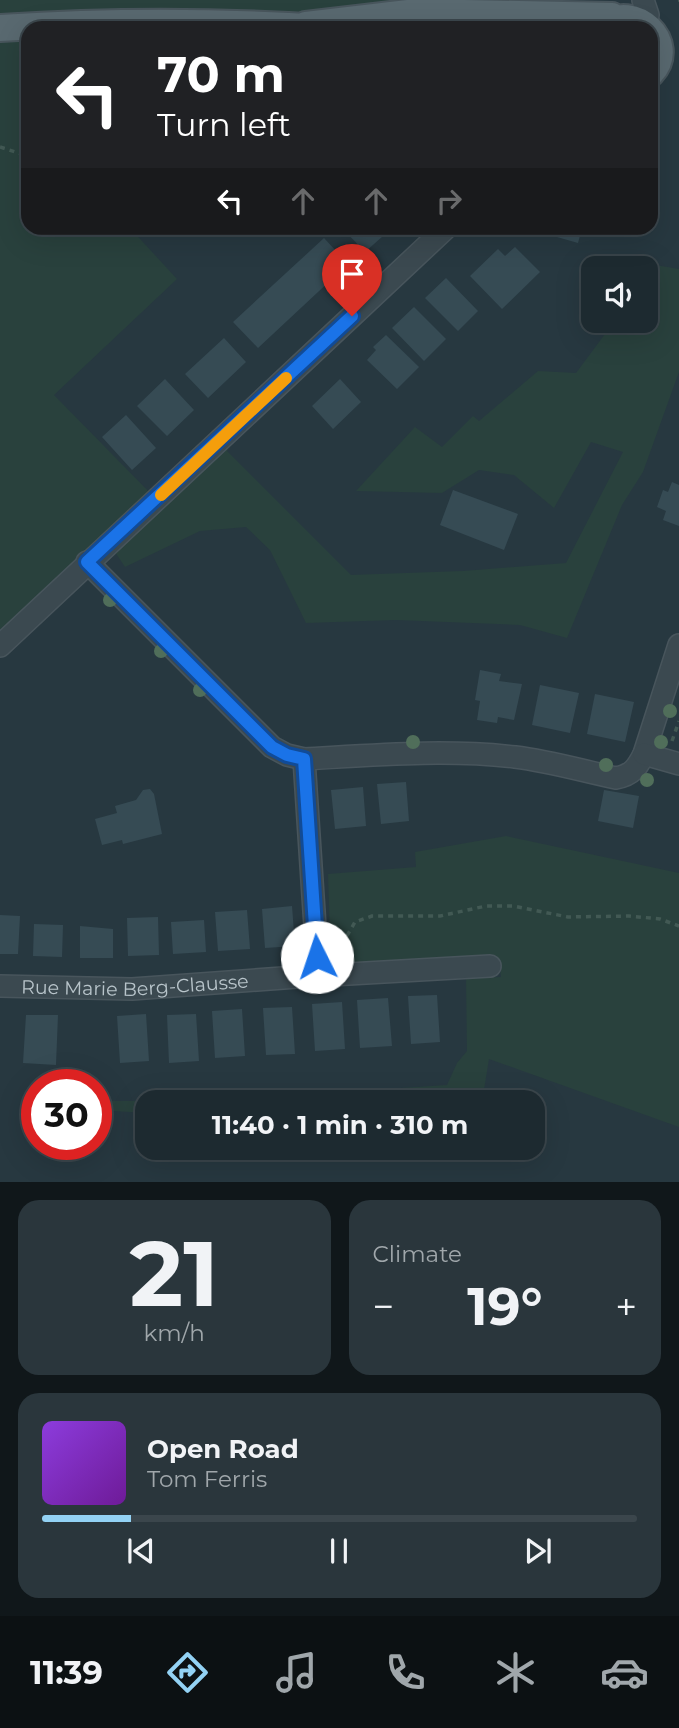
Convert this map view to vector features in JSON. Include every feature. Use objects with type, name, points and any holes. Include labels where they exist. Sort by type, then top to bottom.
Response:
[{"type":"main road","points":[[609,21],[630,10],[657,14],[672,49],[658,65]]},
{"type":"main road","points":[[352,21],[416,12],[588,21]]},
{"type":"main road","points":[[0,28],[21,27]]},
{"type":"street","points":[[0,646],[438,235]]},
{"type":"street","points":[[87,562],[272,747],[287,755],[304,759],[421,752],[465,754],[517,757],[616,778],[629,776],[644,754],[679,645]]},
{"type":"street","points":[[644,754],[679,764]]},
{"type":"street","points":[[304,759],[317,957],[311,971]]},
{"type":"street","name":"Rue Marie Berg-Clausse","points":[[0,986],[132,989],[297,977],[311,971],[331,975],[490,967]]},
{"type":"path","points":[[0,148],[21,154]]},
{"type":"path","points":[[311,971],[333,962],[346,934],[355,922],[372,916],[440,916],[486,906],[513,906],[568,917],[629,916],[660,919],[679,926]]},
{"type":"green space","points":[[0,0],[510,0],[510,14],[269,21],[21,21],[21,235],[136,235],[177,279],[54,395],[156,499],[258,404],[227,451],[351,575],[463,571],[566,563],[623,452],[591,442],[554,508],[514,475],[479,470],[442,493],[356,491],[415,427],[442,447],[473,416],[479,421],[538,371],[576,373],[606,333],[658,333],[658,265],[679,269],[679,372],[643,472],[622,505],[567,638],[520,625],[396,620],[306,623],[270,550],[246,527],[200,531],[125,567],[109,543],[0,646]]},
{"type":"green space","points":[[506,836],[679,873],[679,1127],[489,1059],[484,1090],[371,1090],[447,1085],[457,1063],[467,1051],[466,978],[501,977],[499,958],[331,967],[328,874],[416,867],[415,852]]},
{"type":"green space","points":[[112,1101],[135,1101],[135,1112],[112,1111]]},
{"type":"building","points":[[349,235],[384,235],[365,252]]},
{"type":"building","points":[[550,235],[580,235],[578,243]]},
{"type":"building","points":[[324,238],[348,264],[258,348],[233,322]]},
{"type":"building","points":[[515,247],[540,272],[502,309],[470,276],[498,249],[505,256]]},
{"type":"building","points":[[446,278],[478,311],[458,331],[425,298]]},
{"type":"building","points":[[414,307],[446,339],[424,361],[392,328]]},
{"type":"building","points":[[386,335],[419,367],[397,389],[367,360],[376,350],[373,347]]},
{"type":"building","points":[[224,338],[246,362],[208,398],[185,374]]},
{"type":"building","points":[[165,379],[194,410],[167,436],[137,406]]},
{"type":"building","points":[[340,379],[361,402],[333,429],[312,406]]},
{"type":"building","points":[[126,415],[156,448],[132,470],[102,437]]},
{"type":"building","points":[[672,482],[679,485],[679,526],[663,520],[666,511],[657,507],[663,490],[668,492]]},
{"type":"building","points":[[453,490],[518,514],[504,550],[440,525]]},
{"type":"building","points":[[480,670],[501,674],[499,681],[522,684],[514,720],[498,717],[497,723],[477,720],[480,701],[475,700]]},
{"type":"building","points":[[540,685],[579,693],[570,733],[532,725]]},
{"type":"building","points":[[595,694],[634,702],[625,742],[587,734]]},
{"type":"building","points":[[406,782],[409,821],[381,824],[377,784]]},
{"type":"building","points":[[363,787],[366,826],[335,829],[331,790]]},
{"type":"building","points":[[150,789],[154,794],[162,834],[123,844],[122,840],[102,845],[95,819],[117,813],[115,806],[136,800],[143,790]]},
{"type":"building","points":[[604,790],[639,796],[633,828],[598,821]]},
{"type":"building","points":[[292,906],[295,946],[265,948],[262,909]]},
{"type":"building","points":[[247,910],[250,949],[218,951],[215,912]]},
{"type":"building","points":[[0,915],[20,916],[18,954],[0,954]]},
{"type":"building","points":[[158,917],[159,955],[128,956],[127,918]]},
{"type":"building","points":[[204,920],[206,952],[173,954],[171,922]]},
{"type":"building","points":[[34,924],[63,925],[62,957],[33,956]]},
{"type":"building","points":[[80,926],[113,929],[113,958],[80,958]]},
{"type":"building","points":[[437,995],[440,1042],[411,1044],[408,996]]},
{"type":"building","points":[[388,998],[392,1046],[360,1048],[357,1000]]},
{"type":"building","points":[[342,1002],[345,1049],[315,1051],[312,1004]]},
{"type":"building","points":[[292,1007],[295,1054],[266,1055],[263,1008]]},
{"type":"building","points":[[242,1009],[245,1056],[215,1058],[212,1011]]},
{"type":"building","points":[[146,1014],[149,1061],[120,1063],[117,1016]]},
{"type":"building","points":[[196,1014],[199,1061],[169,1063],[167,1015]]},
{"type":"building","points":[[26,1015],[58,1015],[56,1065],[23,1063]]},
{"type":"slow traffic","points":[[161,495],[286,378]]},
{"type":"route","points":[[317,957],[304,759],[287,755],[272,747],[87,562],[352,316]]}]
